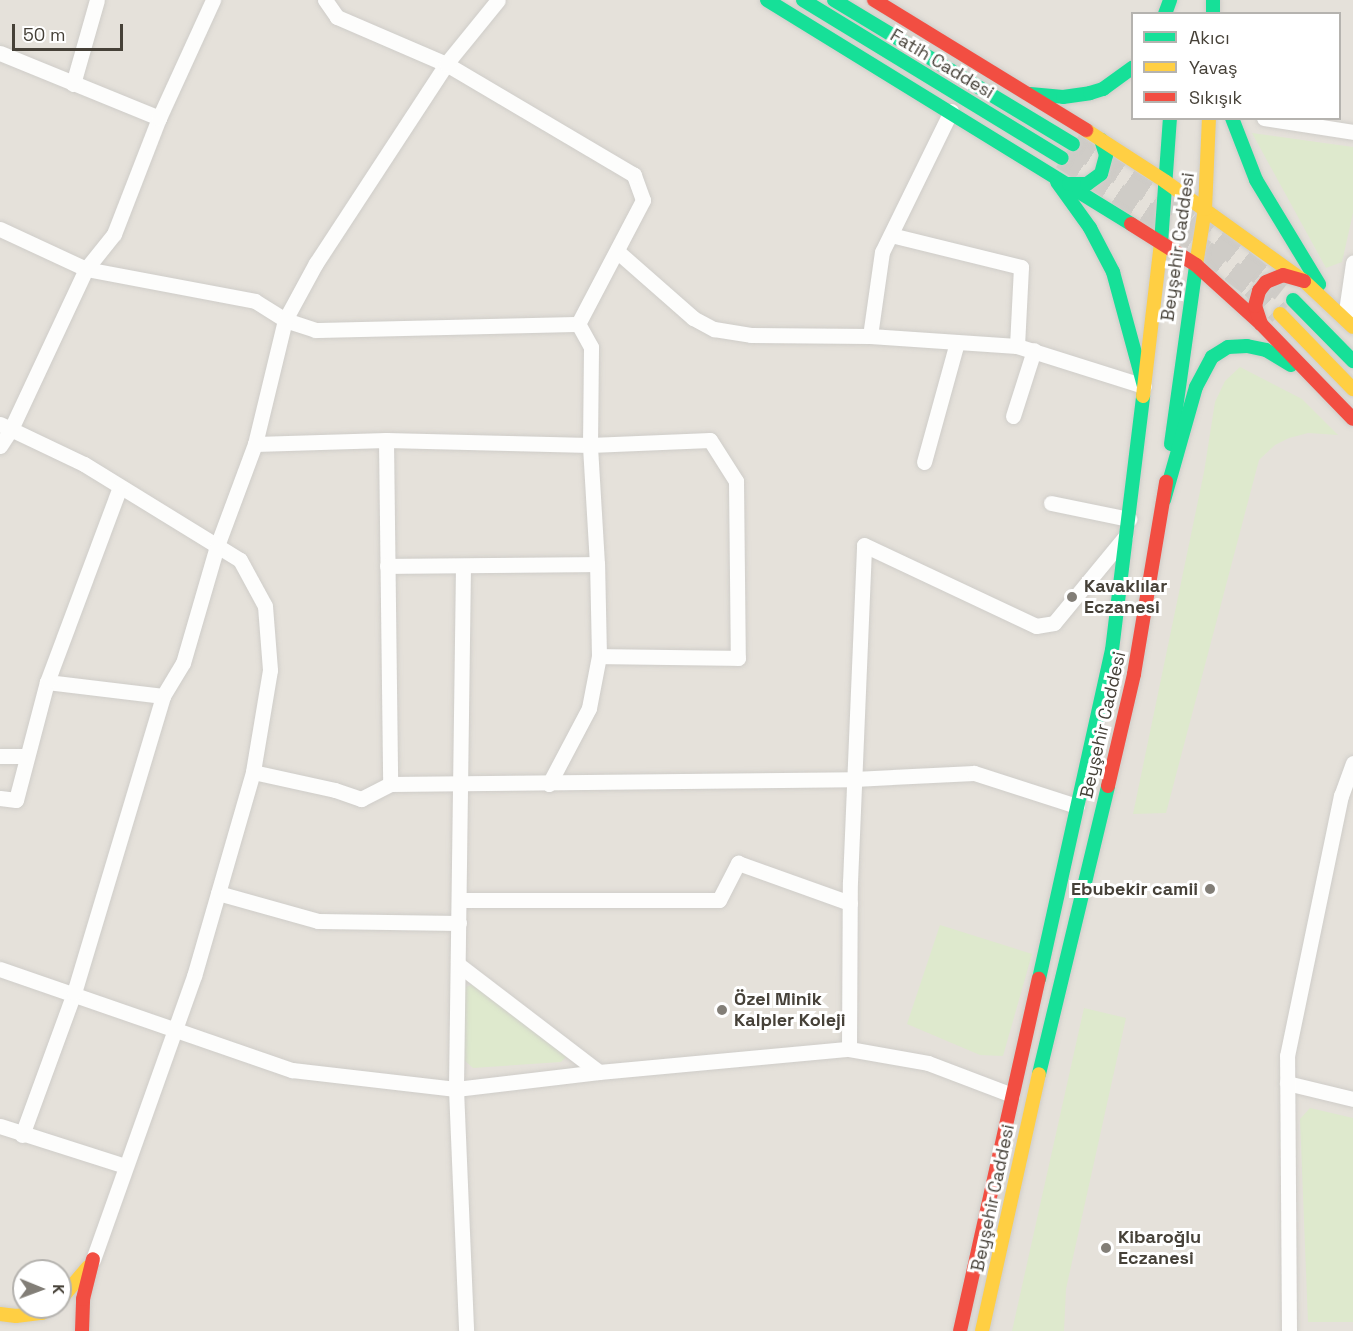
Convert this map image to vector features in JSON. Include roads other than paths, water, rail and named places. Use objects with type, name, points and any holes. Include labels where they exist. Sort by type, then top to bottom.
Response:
[{"type":"main road","points":[[767,0],[1049,171],[1196,265],[1261,324],[1353,419]]},
{"type":"main road","name":"Fatih Caddesi","points":[[803,0],[1062,158]]},
{"type":"main road","name":"Fatih Caddesi","points":[[834,0],[1073,144]]},
{"type":"main road","points":[[874,0],[1030,94],[1166,182],[1304,281],[1349,322]]},
{"type":"main road","points":[[1030,94],[1063,97],[1090,93],[1103,89],[1131,69]]},
{"type":"main road","name":"Beyşehir Caddesi","points":[[960,1331],[1112,650],[1161,243],[1170,120]]},
{"type":"main road","points":[[1233,120],[1256,180],[1306,266],[1349,322]]},
{"type":"main road","name":"Beyşehir Caddesi","points":[[982,1331],[1016,1172],[1134,674],[1164,500],[1184,340],[1204,209],[1195,121]]},
{"type":"main road","points":[[1069,184],[1087,184],[1101,174],[1106,155],[1101,141]]},
{"type":"main road","points":[[1049,171],[1090,228],[1113,272],[1144,386]]},
{"type":"main road","points":[[1261,324],[1255,306],[1259,291],[1266,282],[1283,275],[1304,281]]},
{"type":"main road","points":[[1293,300],[1353,361]]},
{"type":"main road","points":[[1280,314],[1353,389]]},
{"type":"main road","points":[[1150,334],[1156,327],[1167,325],[1184,340]]},
{"type":"main road","points":[[1164,500],[1196,387],[1204,368],[1222,349],[1247,346],[1266,350],[1290,364],[1336,402]]},
{"type":"main road","points":[[72,1285],[93,1259]]},
{"type":"main road","points":[[82,1331],[83,1299],[93,1259]]},
{"type":"street","points":[[73,84],[97,0]]},
{"type":"street","points":[[0,446],[5,426],[86,269],[114,234],[159,118],[213,0]]},
{"type":"street","points":[[325,0],[337,17],[446,64],[634,175],[643,200],[618,252],[578,324]]},
{"type":"street","points":[[22,1135],[74,993],[163,696],[183,663],[217,546],[255,444],[285,320],[316,263],[446,64],[498,0]]},
{"type":"street","points":[[0,53],[159,118]]},
{"type":"street","points":[[870,336],[882,252],[951,111]]},
{"type":"street","points":[[1277,120],[1353,132]]},
{"type":"street","points":[[0,229],[86,269],[255,301],[285,320],[315,330],[578,324]]},
{"type":"street","points":[[891,235],[1021,267],[1017,346]]},
{"type":"street","points":[[618,252],[693,318],[714,329],[751,334],[870,336],[1017,346],[1144,386]]},
{"type":"street","points":[[1349,322],[1353,263]]},
{"type":"street","points":[[549,784],[589,708],[599,656],[597,564],[590,445],[591,347],[578,324]]},
{"type":"street","points":[[924,462],[957,342]]},
{"type":"street","points":[[1013,416],[1034,350]]},
{"type":"street","points":[[5,426],[84,464],[240,560],[265,606],[270,670],[253,772],[194,976],[93,1259]]},
{"type":"street","points":[[255,444],[386,440],[590,445],[710,440],[736,481],[738,658],[599,656]]},
{"type":"street","points":[[386,440],[390,784]]},
{"type":"street","points":[[0,798],[16,800],[47,682],[120,487]]},
{"type":"street","points":[[849,1048],[850,903],[864,545],[1036,627],[1054,623],[1128,527],[1051,503]]},
{"type":"street","points":[[387,566],[597,564]]},
{"type":"street","points":[[463,566],[456,1089],[466,1331]]},
{"type":"street","points":[[47,682],[163,696]]},
{"type":"street","points":[[0,756],[27,756]]},
{"type":"street","points":[[1289,1331],[1287,1056],[1341,796],[1353,763]]},
{"type":"street","points":[[253,772],[335,789],[361,799],[390,784],[854,779],[974,773],[1077,806]]},
{"type":"street","points":[[459,900],[719,900],[738,863],[850,903]]},
{"type":"street","points":[[218,893],[318,921],[459,923]]},
{"type":"street","points":[[459,965],[599,1072]]},
{"type":"street","points":[[0,969],[292,1070],[456,1089],[599,1072],[849,1048],[928,1064],[1012,1095]]},
{"type":"street","points":[[1287,1083],[1353,1099]]},
{"type":"street","points":[[0,1126],[22,1135],[125,1166]]},
{"type":"tunnel","points":[[1073,144],[1191,220],[1282,291]]},
{"type":"tunnel","points":[[1062,158],[1205,251],[1252,287],[1280,314]]},
{"type":"place","name":"Kavaklılar Eczanesi","points":[[1072,597]]},
{"type":"place","name":"Ebubekir camii","points":[[1210,889]]},
{"type":"place","name":"Özel Minik Kalpler Koleji","points":[[722,1010]]},
{"type":"place","name":"Kibaroğlu Eczanesi","points":[[1106,1248]]}]
